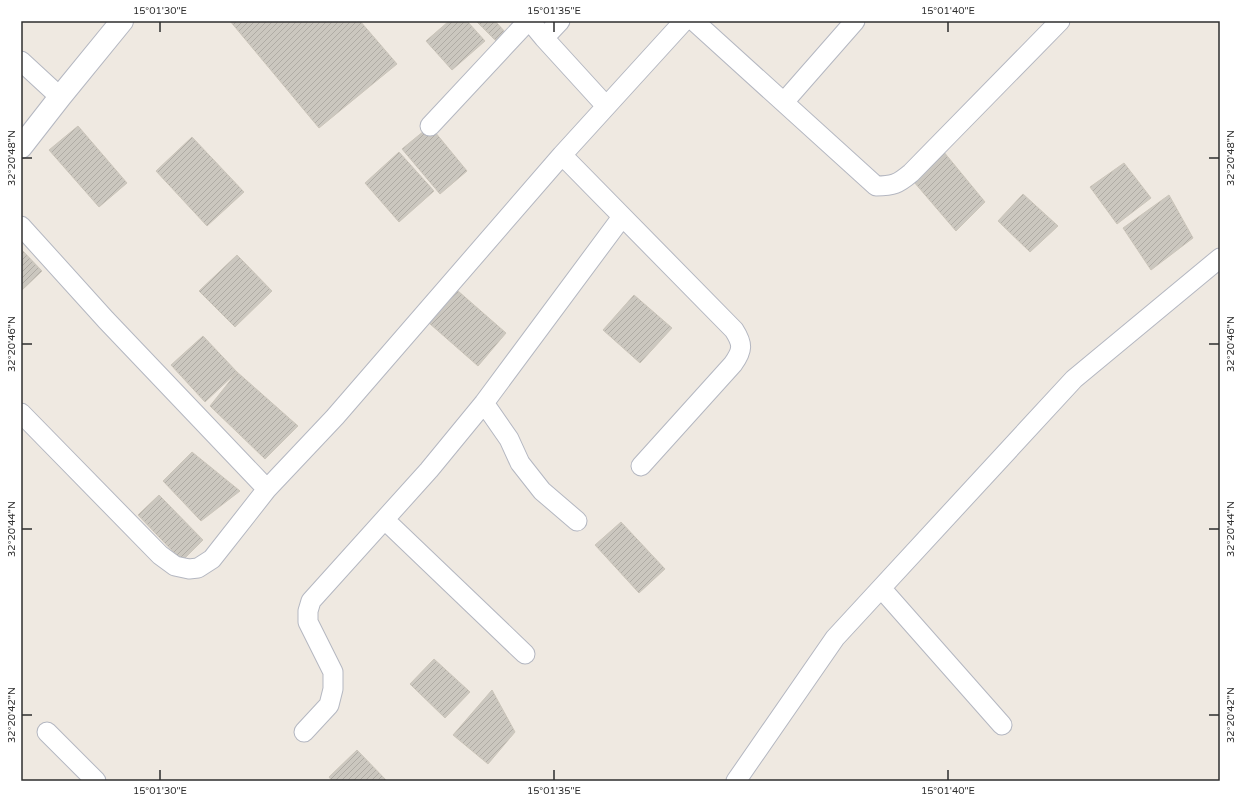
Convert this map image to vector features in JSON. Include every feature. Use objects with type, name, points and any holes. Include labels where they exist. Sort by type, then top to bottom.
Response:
[{"type":"main road","points":[[21,147],[122,21]]},
{"type":"street","points":[[430,126],[529,21],[606,106]]},
{"type":"street","points":[[544,38],[560,21]]},
{"type":"street","points":[[21,413],[160,555],[175,566],[188,569],[198,568],[212,559],[267,490],[335,417],[562,155],[684,21]]},
{"type":"street","points":[[694,21],[876,186],[888,186],[900,182],[911,173],[1060,21]]},
{"type":"street","points":[[784,102],[855,21]]},
{"type":"street","points":[[21,61],[60,97]]},
{"type":"street","points":[[562,155],[734,330],[739,338],[742,348],[740,355],[733,364],[641,466]]},
{"type":"street","points":[[304,732],[329,704],[333,689],[333,672],[308,622],[308,611],[311,601],[429,470],[484,403],[622,217]]},
{"type":"street","points":[[21,226],[106,320],[267,490]]},
{"type":"street","points":[[736,781],[835,638],[1074,379],[1220,258]]},
{"type":"street","points":[[484,403],[509,439],[520,463],[542,492],[577,521]]},
{"type":"street","points":[[385,520],[526,654]]},
{"type":"street","points":[[881,588],[1002,725]]},
{"type":"street","points":[[47,732],[96,781]]},
{"type":"building","points":[[230,21],[360,21],[397,64],[319,128]]},
{"type":"building","points":[[449,21],[467,21],[485,41],[452,70],[426,41]]},
{"type":"building","points":[[476,21],[495,21],[506,33],[497,42]]},
{"type":"building","points":[[78,126],[127,183],[99,207],[49,150]]},
{"type":"building","points":[[430,126],[467,171],[440,194],[402,149]]},
{"type":"building","points":[[192,137],[244,192],[207,226],[156,171]]},
{"type":"building","points":[[943,151],[985,202],[956,231],[914,182]]},
{"type":"building","points":[[399,152],[434,191],[399,222],[365,183]]},
{"type":"building","points":[[1124,163],[1151,198],[1117,224],[1090,187]]},
{"type":"building","points":[[1023,194],[1058,226],[1030,252],[998,221]]},
{"type":"building","points":[[1169,195],[1193,238],[1151,270],[1123,228]]},
{"type":"building","points":[[21,249],[42,271],[21,291]]},
{"type":"building","points":[[237,255],[272,291],[235,327],[199,291]]},
{"type":"building","points":[[458,291],[506,333],[478,366],[429,323]]},
{"type":"building","points":[[634,295],[672,328],[640,363],[603,330]]},
{"type":"building","points":[[203,336],[237,372],[205,402],[171,365]]},
{"type":"building","points":[[237,372],[298,426],[265,459],[210,406]]},
{"type":"building","points":[[192,452],[240,491],[201,521],[163,481]]},
{"type":"building","points":[[159,495],[203,540],[182,561],[138,515]]},
{"type":"building","points":[[621,522],[665,569],[639,593],[595,545]]},
{"type":"building","points":[[434,659],[470,692],[445,718],[410,684]]},
{"type":"building","points":[[492,690],[515,732],[488,764],[453,735]]},
{"type":"building","points":[[357,750],[387,781],[332,781],[329,777]]}]
